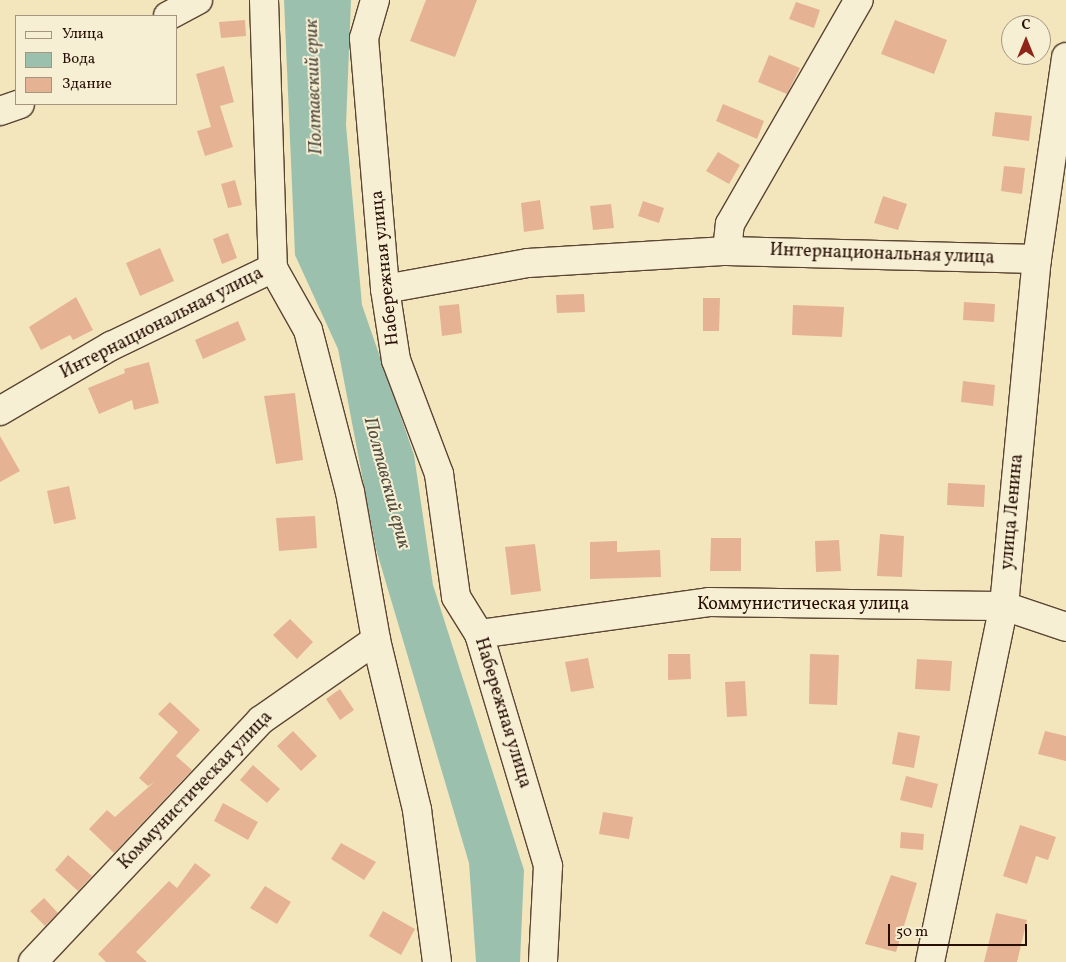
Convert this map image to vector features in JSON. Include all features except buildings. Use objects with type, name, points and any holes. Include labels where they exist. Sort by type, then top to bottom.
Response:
[{"type":"street","points":[[170,15],[198,0]]},
{"type":"street","points":[[264,0],[273,268],[308,330],[350,492],[376,640],[417,810],[437,962]]},
{"type":"street","name":"Набережная улица","points":[[375,0],[364,38],[385,288],[396,360],[439,474],[456,597],[479,634],[548,866],[543,962]]},
{"type":"street","points":[[727,251],[730,224],[859,0]]},
{"type":"street","name":"улица Ленина","points":[[930,962],[1004,606],[1037,259],[1066,57]]},
{"type":"street","points":[[0,111],[17,105]]},
{"type":"street","name":"Интернациональная улица","points":[[385,288],[528,263],[727,251],[1037,259]]},
{"type":"street","name":"Интернациональная улица","points":[[0,411],[112,346],[273,268]]},
{"type":"street","name":"Коммунистическая улица","points":[[479,634],[709,602],[1004,606],[1066,627]]},
{"type":"street","name":"Коммунистическая улица","points":[[33,962],[261,720],[376,640]]},
{"type":"water","name":"Полтавский ерик","points":[[284,0],[351,0],[346,125],[362,305],[414,455],[433,585],[524,870],[520,962],[476,962],[469,863],[376,549],[338,349],[295,255]]}]
